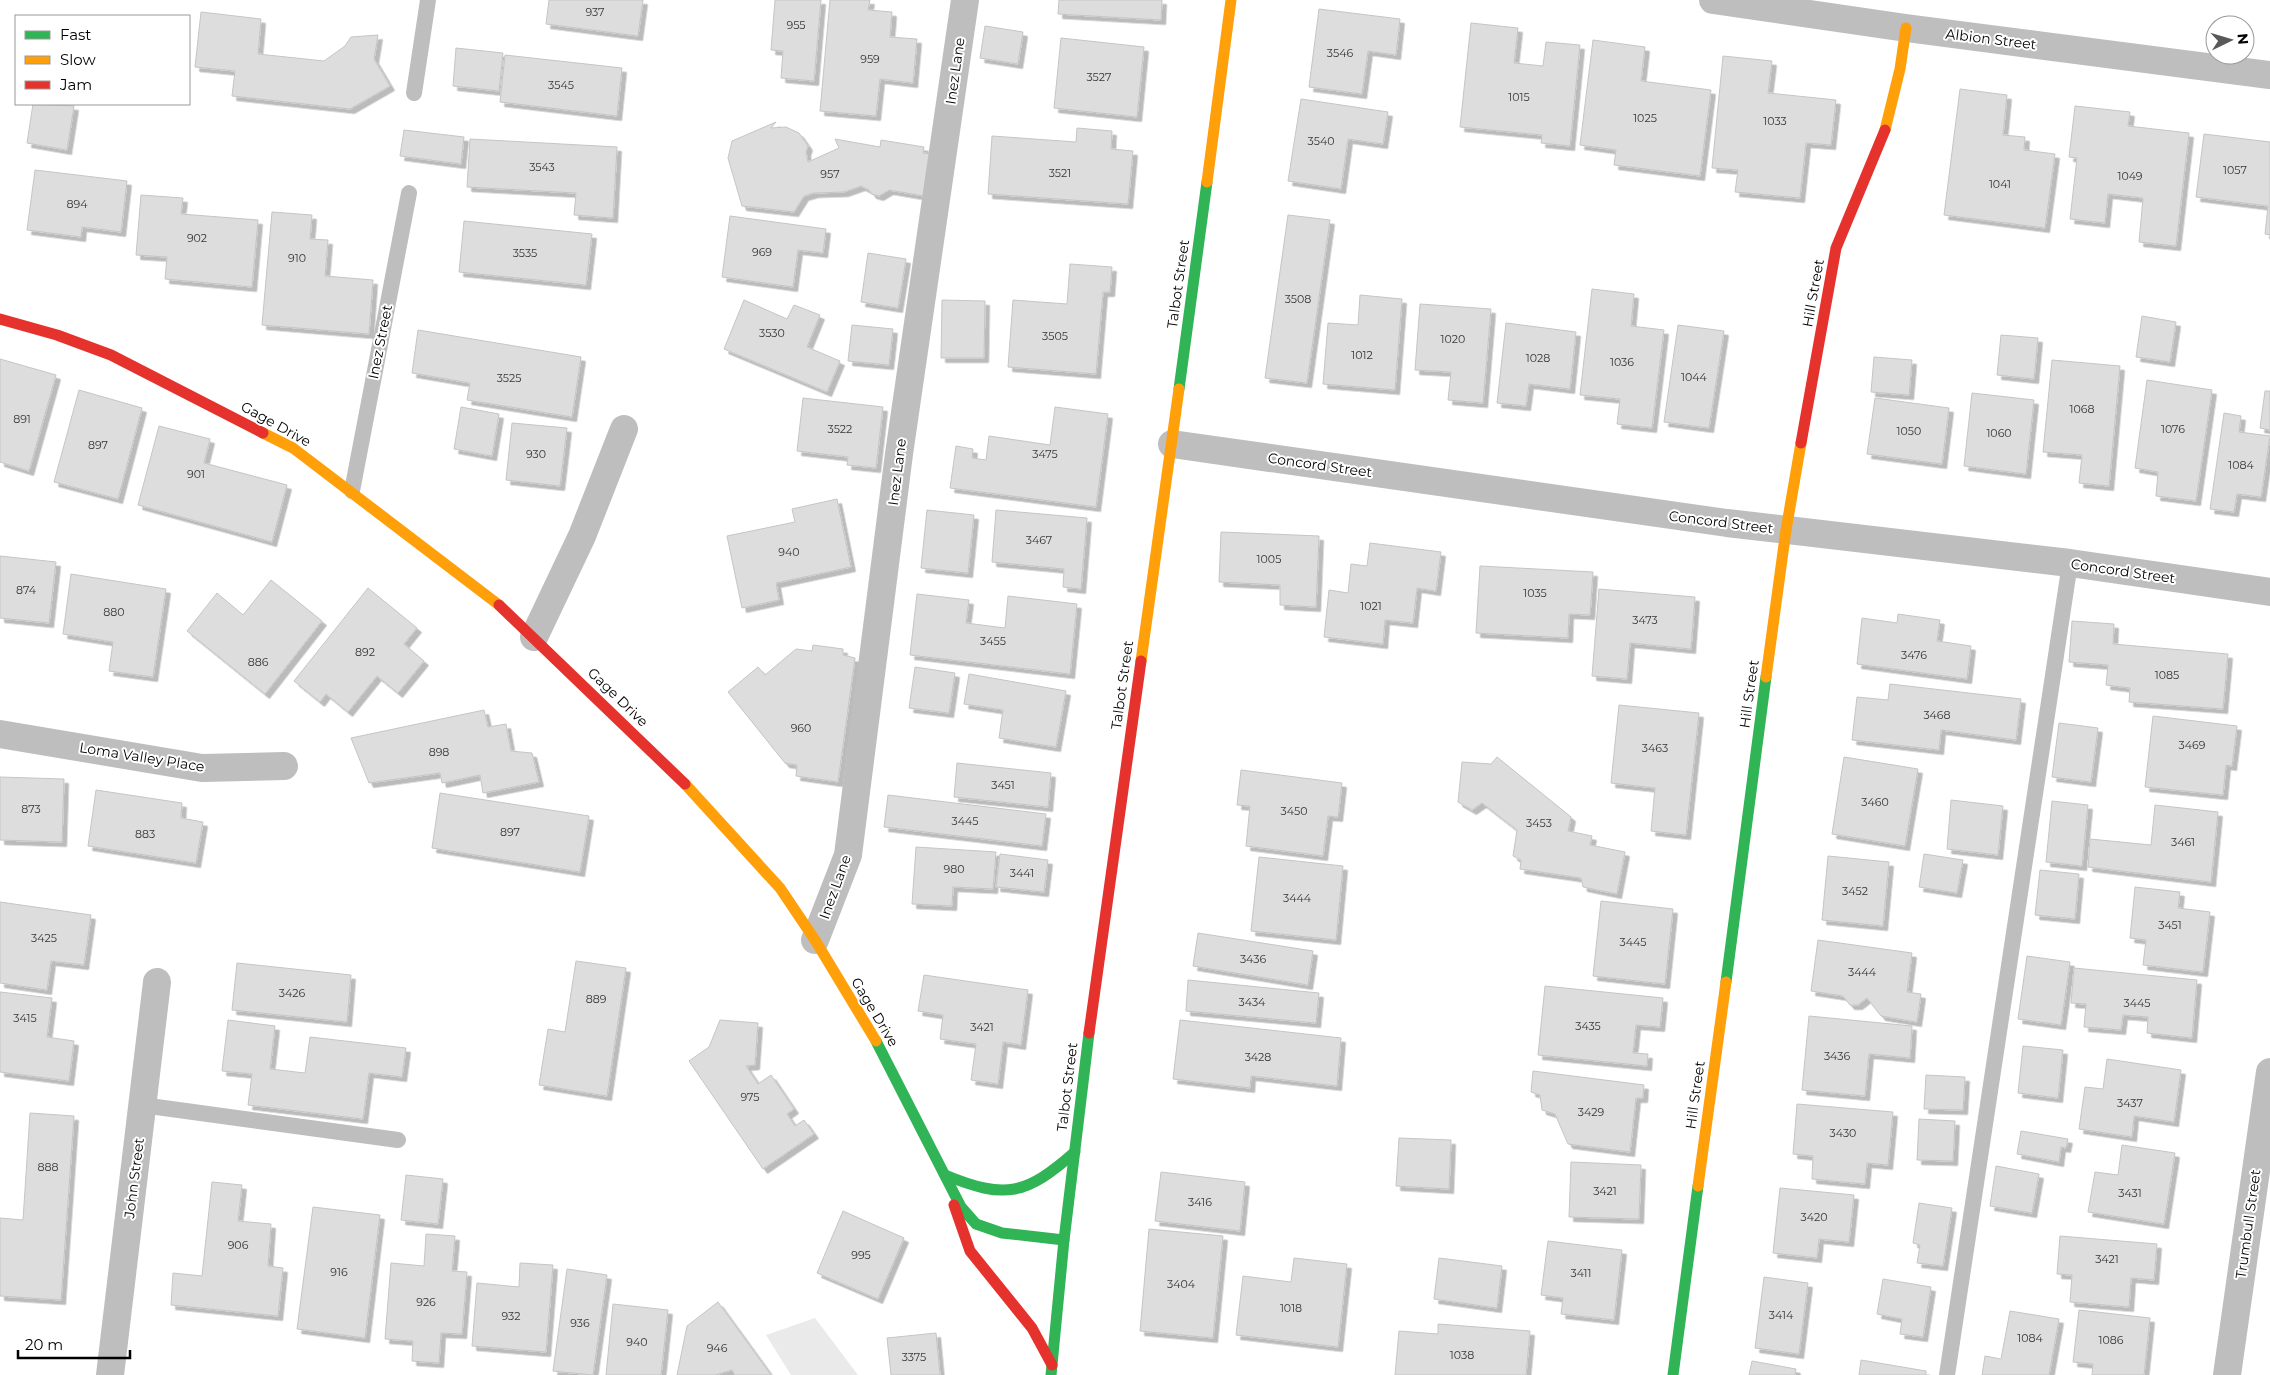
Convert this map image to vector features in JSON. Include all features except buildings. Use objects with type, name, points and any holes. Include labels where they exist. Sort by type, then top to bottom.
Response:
[{"type":"street","name":"Inez Lane","points":[[815,940],[848,855],[898,454],[965,0]]},
{"type":"street","name":"Talbot Street","points":[[1051,1370],[1064,1240],[1093,1000],[1172,444],[1231,0]]},
{"type":"street","name":"Albion Street","points":[[1713,0],[1906,28],[2270,75]]},
{"type":"street","name":"Hill Street","points":[[1673,1375],[1786,530],[1836,248],[1887,126],[1900,69],[1906,28]]},
{"type":"street","name":"Gage Drive","points":[[0,319],[57,335],[111,355],[293,448],[352,491],[499,606],[534,637],[695,794],[780,888],[815,940],[879,1046],[961,1207],[976,1224],[1002,1233],[1064,1240]]},
{"type":"street","points":[[534,637],[582,536],[624,429]]},
{"type":"street","name":"Concord Street","points":[[1172,444],[1786,530],[2070,563],[2270,592]]},
{"type":"street","name":"Loma Valley Place","points":[[0,734],[202,768],[284,766]]},
{"type":"street","name":"John Street","points":[[110,1375],[157,982]]},
{"type":"street","name":"Trumbull Street","points":[[2227,1375],[2270,1072]]},
{"type":"street","points":[[945,1175],[983,1190],[1009,1192],[1035,1184],[1055,1170],[1074,1152]]},
{"type":"street","points":[[945,1175],[970,1251],[1032,1328],[1051,1370]]},
{"type":"lane","points":[[414,92],[428,0]]},
{"type":"lane","name":"Inez Street","points":[[352,491],[409,193]]},
{"type":"lane","points":[[1948,1375],[2070,563]]},
{"type":"lane","points":[[142,1105],[398,1140]]},
{"type":"shaded area","points":[[815,1318],[858,1375],[791,1375],[766,1335]]},
{"type":"traffic: fast","points":[[1179,389],[1207,182]]},
{"type":"traffic: fast","points":[[1726,982],[1766,677]]},
{"type":"traffic: fast","points":[[1051,1375],[1064,1240],[1089,1033]]},
{"type":"traffic: fast","points":[[876,1041],[961,1207],[976,1224],[1002,1233],[1064,1240]]},
{"type":"traffic: fast","points":[[945,1175],[984,1188],[1014,1189],[1028,1185],[1043,1177],[1075,1152]]},
{"type":"traffic: fast","points":[[1673,1375],[1698,1186]]},
{"type":"traffic: slow","points":[[1207,182],[1231,0]]},
{"type":"traffic: slow","points":[[1885,130],[1900,69],[1906,28]]},
{"type":"traffic: slow","points":[[1141,661],[1179,389]]},
{"type":"traffic: slow","points":[[263,433],[293,448],[499,605]]},
{"type":"traffic: slow","points":[[1766,677],[1786,530],[1801,443]]},
{"type":"traffic: slow","points":[[685,784],[780,888],[815,940],[876,1041]]},
{"type":"traffic: slow","points":[[1698,1186],[1726,982]]},
{"type":"traffic: jam","points":[[1801,443],[1836,248],[1885,130]]},
{"type":"traffic: jam","points":[[0,319],[57,335],[111,355],[263,433]]},
{"type":"traffic: jam","points":[[499,605],[685,784]]},
{"type":"traffic: jam","points":[[1089,1033],[1141,661]]},
{"type":"traffic: jam","points":[[954,1205],[970,1251],[1032,1328],[1052,1365]]}]
